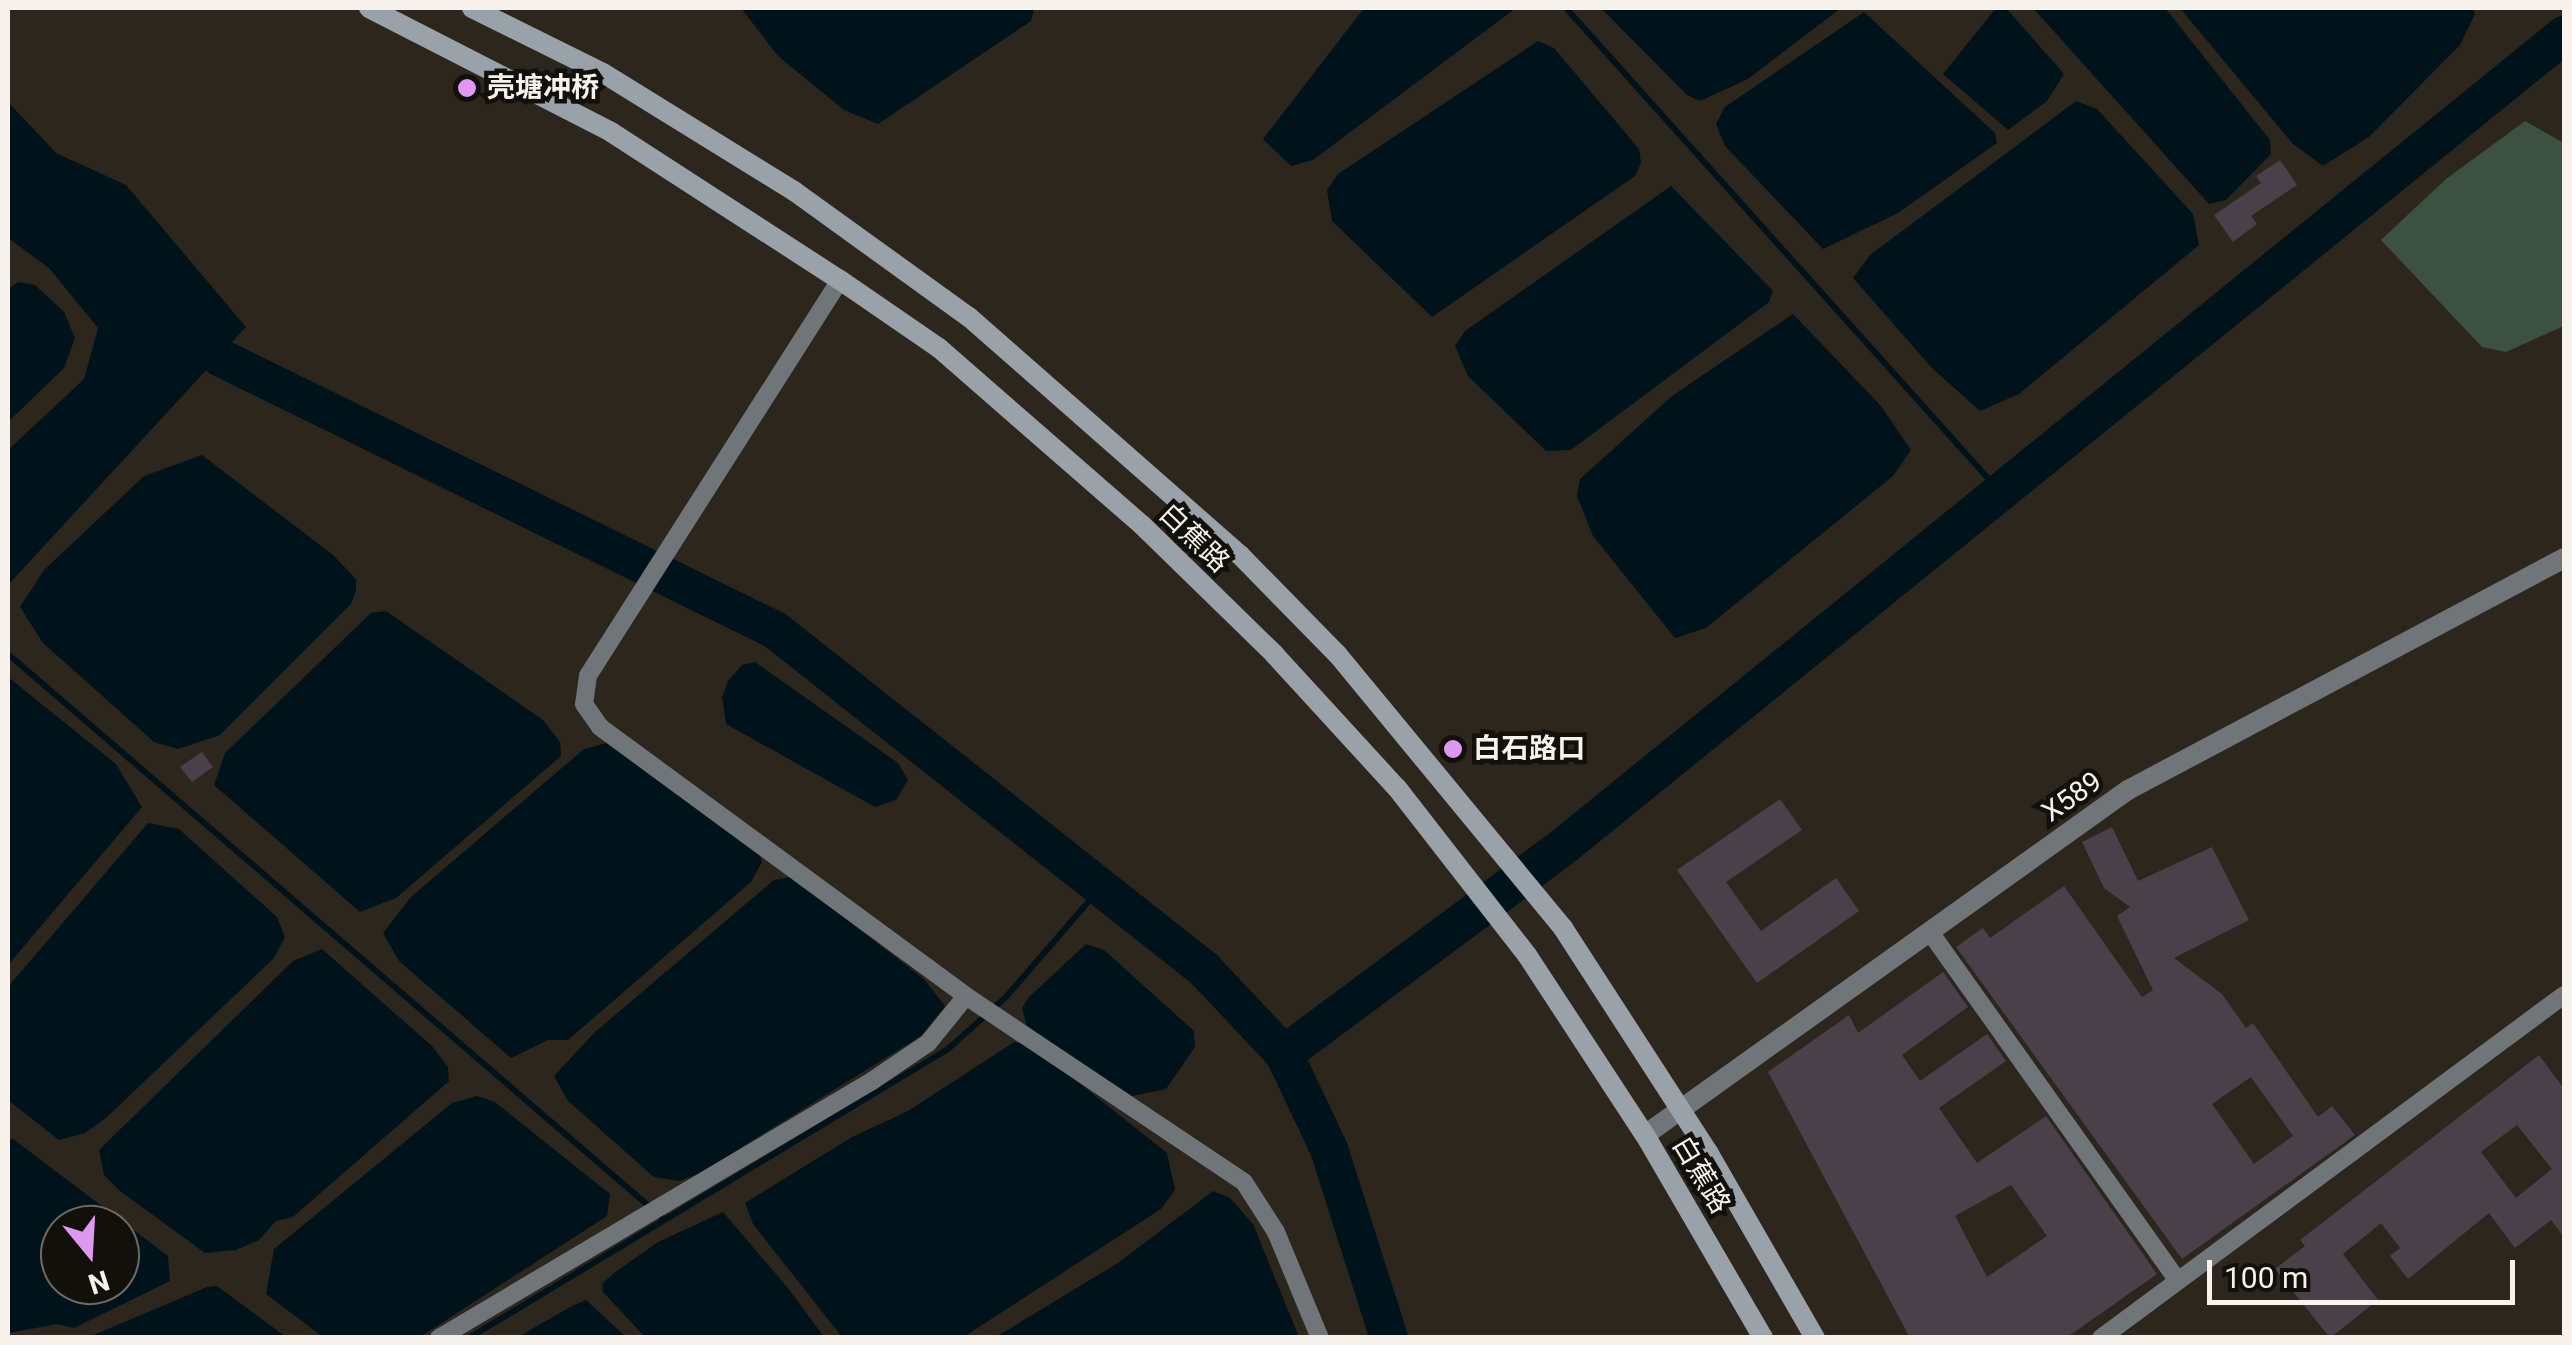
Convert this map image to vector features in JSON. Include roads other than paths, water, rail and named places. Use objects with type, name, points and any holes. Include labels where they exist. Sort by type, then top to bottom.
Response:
[{"type":"main road","name":"白蕉路","points":[[369,8],[611,132],[939,348],[1065,452],[1274,654],[1453,858],[1527,955],[1645,1135],[1763,1338]]},
{"type":"main road","name":"白蕉路","points":[[472,8],[603,73],[778,182],[969,317],[1240,554],[1338,656],[1490,831],[1563,928],[1680,1109],[1815,1338]]},
{"type":"street","points":[[840,280],[686,518],[583,690],[590,716],[972,1001],[1244,1182],[1276,1232],[1320,1338]]},
{"type":"street","name":"X589","points":[[1645,1135],[2128,790],[2564,558]]},
{"type":"street","points":[[1930,932],[2178,1281]]},
{"type":"street","points":[[2101,1338],[2564,995]]},
{"type":"street","points":[[439,1338],[872,1081],[928,1042],[972,1001]]},
{"type":"water","points":[[741,8],[1034,9],[1031,21],[878,124],[844,110],[778,56]]},
{"type":"water","points":[[1364,8],[1516,8],[1313,160],[1291,166],[1263,139]]},
{"type":"water","points":[[1601,8],[1841,8],[1748,79],[1700,101],[1687,95]]},
{"type":"water","points":[[1996,8],[2006,8],[2064,74],[2047,101],[2008,130],[1943,74]]},
{"type":"water","points":[[2033,8],[2165,8],[2270,140],[2271,154],[2226,200],[2209,204]]},
{"type":"water","points":[[2180,8],[2473,8],[2475,14],[2460,45],[2369,137],[2323,166],[2293,144]]},
{"type":"water","points":[[1864,12],[1995,133],[1997,143],[1898,213],[1823,249],[1725,146],[1716,124],[1725,107]]},
{"type":"water","points":[[1538,41],[1554,48],[1639,149],[1641,163],[1635,176],[1432,317],[1332,221],[1327,190],[1338,174]]},
{"type":"water","points":[[2076,101],[2097,109],[2193,214],[2199,245],[2019,394],[1980,411],[1932,368],[1853,278],[1870,255]]},
{"type":"water","points":[[8,102],[56,153],[126,185],[246,327],[8,585],[8,450],[84,379],[98,328],[49,268],[8,238]]},
{"type":"water","points":[[1671,186],[1773,291],[1769,302],[1571,450],[1546,451],[1468,376],[1455,346],[1465,331]]},
{"type":"water","points":[[18,282],[35,285],[64,312],[75,338],[64,368],[8,422],[8,289]]},
{"type":"water","points":[[1793,314],[1881,406],[1911,450],[1893,476],[1706,628],[1675,638],[1593,536],[1577,496],[1580,479],[1672,396]]},
{"type":"water","points":[[202,455],[333,555],[356,579],[356,591],[350,605],[220,735],[178,749],[154,742],[43,643],[20,607],[44,570],[144,476]]},
{"type":"water","points":[[386,611],[543,720],[560,742],[561,756],[396,898],[360,912],[214,785],[225,753],[371,613]]},
{"type":"water","points":[[755,662],[898,763],[908,780],[896,800],[875,807],[726,724],[722,697],[728,681],[742,665]]},
{"type":"water","points":[[8,677],[116,764],[142,807],[8,965]]},
{"type":"water","points":[[607,743],[759,852],[762,862],[751,882],[568,1040],[548,1040],[511,1058],[399,961],[383,933],[411,897],[584,749]]},
{"type":"water","points":[[148,823],[179,829],[277,917],[285,937],[274,958],[106,1118],[85,1133],[59,1140],[8,1100],[8,987]]},
{"type":"water","points":[[791,877],[924,979],[945,1006],[921,1036],[700,1173],[680,1181],[654,1177],[568,1101],[554,1076],[595,1032],[774,880]]},
{"type":"water","points":[[1086,944],[1104,950],[1194,1031],[1195,1047],[1166,1089],[1132,1096],[1027,1027],[1022,1008],[1028,998]]},
{"type":"water","points":[[322,949],[432,1046],[448,1067],[449,1081],[293,1217],[276,1221],[259,1240],[236,1250],[205,1253],[120,1191],[104,1175],[99,1150],[293,961]]},
{"type":"water","points":[[1014,1042],[1034,1047],[1167,1153],[1175,1190],[1161,1209],[962,1338],[842,1337],[753,1224],[745,1203],[852,1137],[908,1111]]},
{"type":"water","points":[[477,1096],[495,1102],[610,1194],[607,1216],[420,1337],[323,1337],[266,1294],[274,1249],[452,1103]]},
{"type":"water","points":[[13,1139],[100,1205],[40,1205],[40,1305],[121,1305],[74,1328],[58,1324],[8,1333],[8,1140]]},
{"type":"water","points":[[1213,1191],[1230,1198],[1253,1224],[1299,1337],[996,1337],[1118,1263]]},
{"type":"water","points":[[723,1212],[824,1337],[645,1337],[603,1292],[602,1284],[614,1273],[658,1242]]},
{"type":"water","points":[[140,1235],[168,1256],[170,1281],[140,1296]]},
{"type":"water","points":[[217,1286],[286,1337],[89,1337],[207,1287]]},
{"type":"water","points":[[586,1300],[626,1337],[518,1337],[572,1306]]},
{"type":"waterway","points":[[1566,8],[2002,494]]},
{"type":"waterway","points":[[1284,1054],[1559,850],[2564,35]]},
{"type":"waterway","points":[[180,323],[221,358],[775,630],[1204,969],[1284,1054],[1329,1149],[1389,1338]]},
{"type":"waterway","points":[[8,654],[664,1219]]},
{"type":"waterway","points":[[469,1338],[948,1049],[1005,998],[1101,887]]},
{"type":"place","name":"壳塘冲桥","points":[[467,88]]},
{"type":"place","name":"白石路口","points":[[1453,749]]}]
